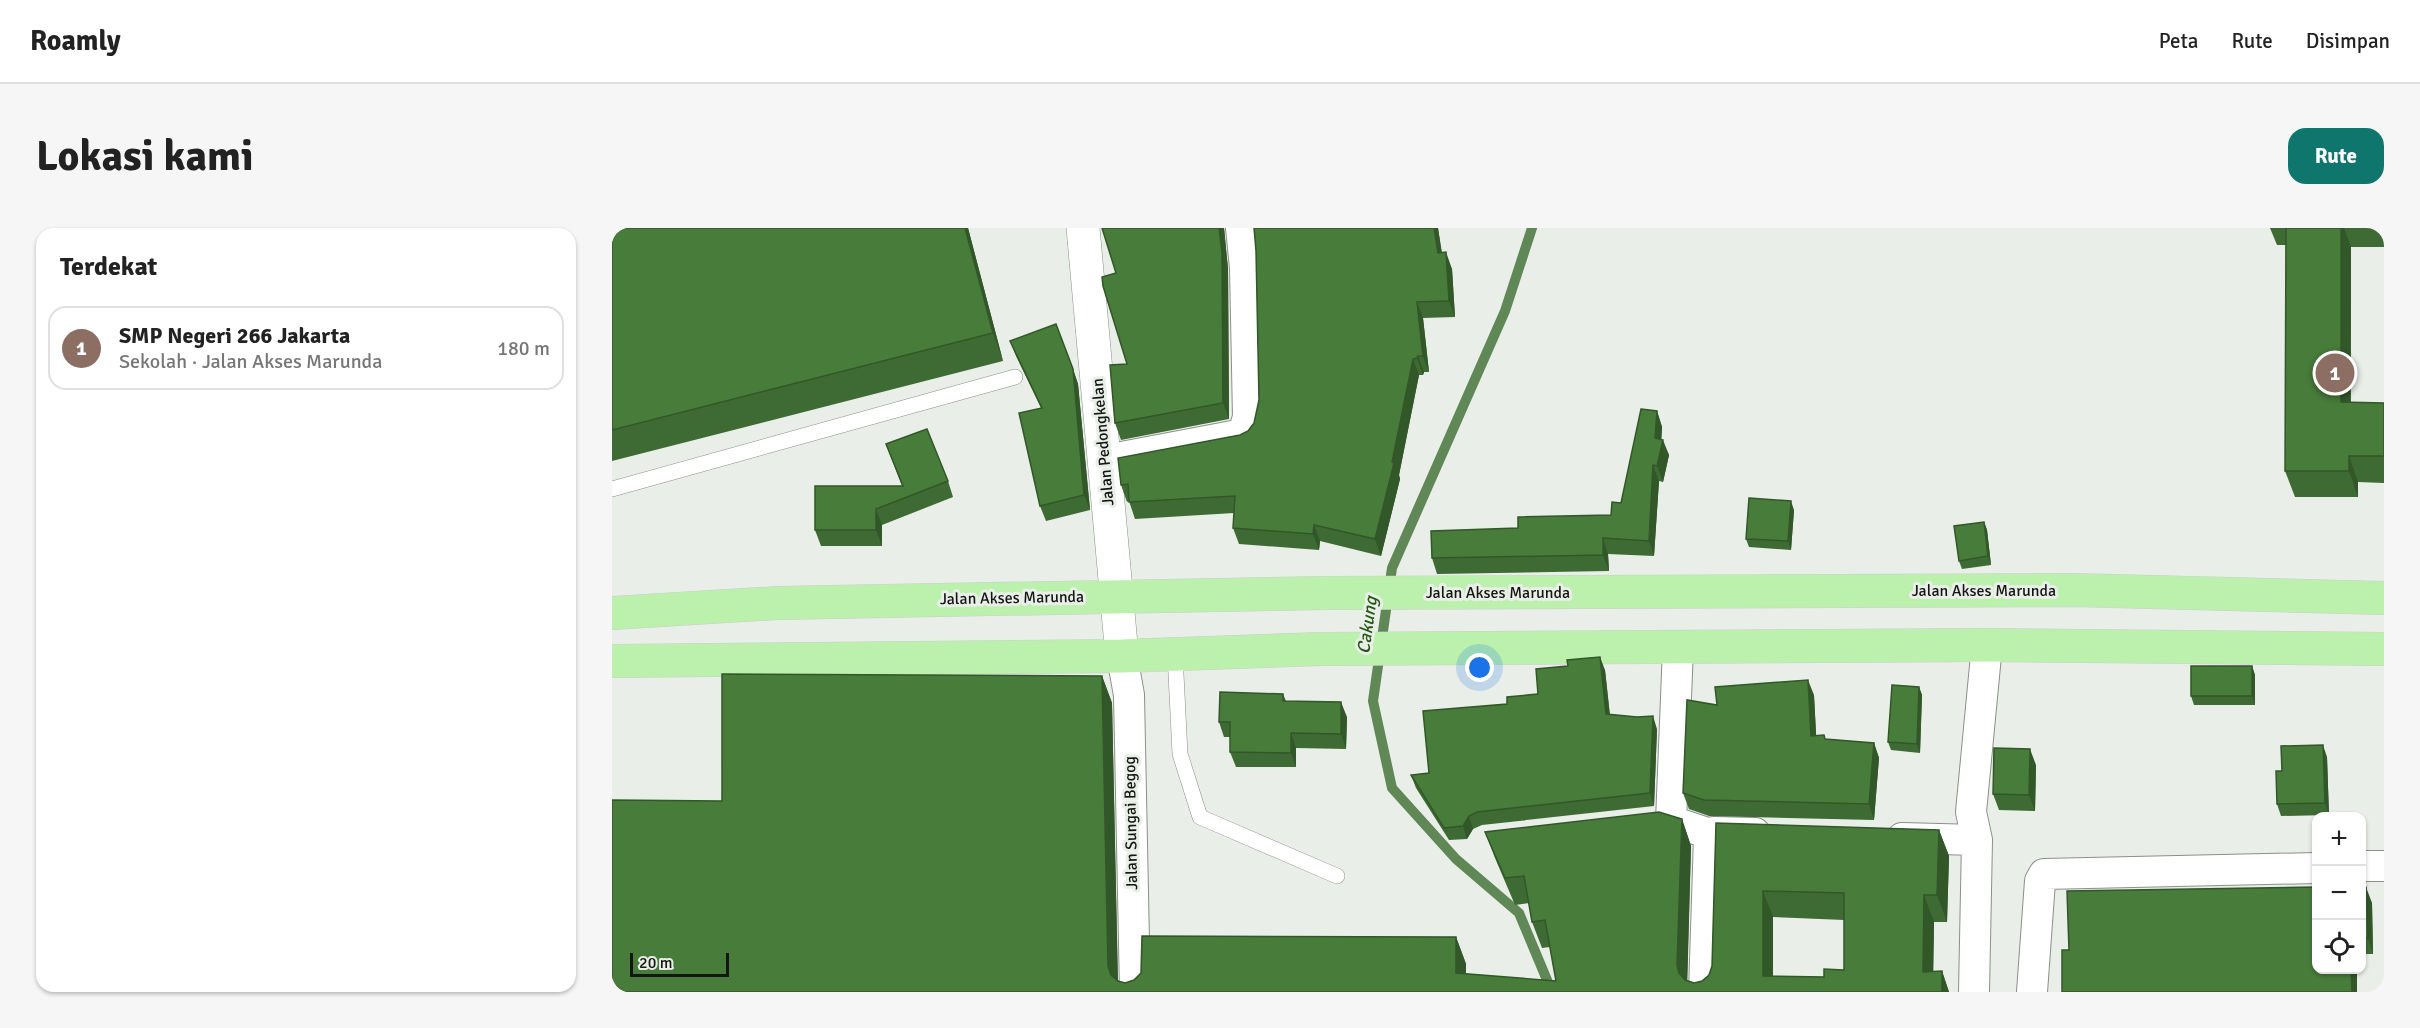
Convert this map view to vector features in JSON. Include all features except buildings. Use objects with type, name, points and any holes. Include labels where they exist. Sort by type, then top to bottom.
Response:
[{"type":"main road","name":"Jalan Akses Marunda","points":[[612,613],[777,603],[1324,593],[2073,590],[2384,598]]},
{"type":"main road","points":[[612,662],[1122,656],[1321,649],[1987,645],[2384,648]]},
{"type":"street","name":"Jalan Pedongkelan","points":[[1083,228],[1106,460],[1122,656]]},
{"type":"street","points":[[1106,460],[1243,434],[1245,431],[1248,422],[1248,394],[1245,268],[1241,228]]},
{"type":"street","points":[[1974,992],[1977,840],[1971,812],[1987,645]]},
{"type":"street","points":[[1678,648],[1659,822],[1710,834],[1713,832],[1785,834]]},
{"type":"street","name":"Jalan Sungai Begog","points":[[1122,656],[1129,695],[1135,992]]},
{"type":"street","points":[[1704,992],[1710,834]]},
{"type":"street","points":[[1869,837],[1977,840]]},
{"type":"street","points":[[2366,866],[2384,866]]},
{"type":"street","points":[[2032,992],[2040,881],[2043,874],[2312,867]]},
{"type":"lane","points":[[612,489],[1015,377]]},
{"type":"lane","points":[[1175,654],[1180,754],[1200,817],[1337,876]]},
{"type":"waterway","name":"Cakung","points":[[1532,228],[1505,311],[1392,568],[1373,701],[1392,788],[1456,859],[1519,913],[1552,992]]},
{"type":"place","name":"SMP Negeri 266 Jakarta","points":[[2335,373]]}]
